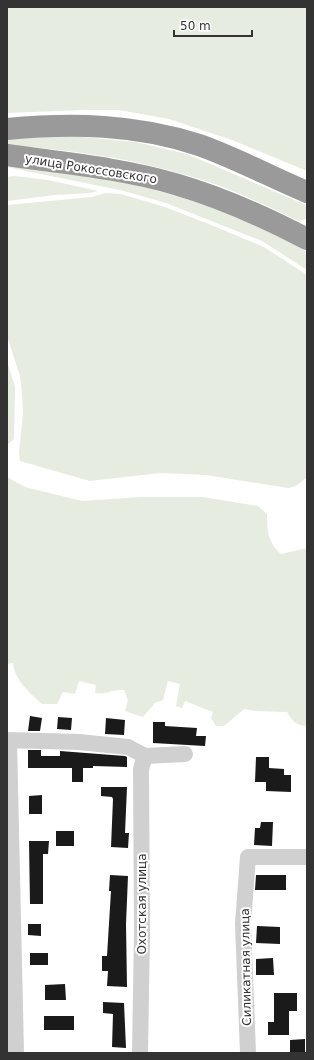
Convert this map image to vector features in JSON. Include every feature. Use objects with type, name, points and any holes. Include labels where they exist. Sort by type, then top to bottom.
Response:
[{"type":"highway","points":[[7,129],[71,124],[101,125],[135,129],[198,145],[306,192]]},
{"type":"highway","name":"улица Рокоссовского","points":[[7,155],[114,170],[175,184],[220,199],[303,233]]},
{"type":"street","points":[[16,1053],[8,740],[79,742],[128,747],[145,756],[185,754]]},
{"type":"street","name":"Охотская улица","points":[[140,1053],[142,932],[141,769],[145,756]]},
{"type":"street","name":"Силикатная улица","points":[[248,1053],[243,924],[248,858],[307,857]]},
{"type":"shaded area","points":[[7,7],[307,7],[307,171],[232,140],[169,119],[119,110],[7,113]]},
{"type":"shaded area","points":[[50,134],[135,142],[187,154],[306,205],[307,219],[299,221],[219,186],[170,170],[77,152],[7,145],[7,137]]},
{"type":"shaded area","points":[[7,162],[123,183],[200,203],[237,217],[272,233],[307,252],[307,270],[262,241],[166,203],[124,191],[7,167]]},
{"type":"shaded area","points":[[14,176],[48,180],[98,191],[7,201],[7,177]]},
{"type":"shaded area","points":[[105,193],[121,194],[165,207],[216,227],[264,247],[307,275],[307,477],[296,486],[288,488],[206,475],[160,473],[90,481],[20,461],[19,452],[23,413],[22,393],[20,376],[7,336],[7,205],[92,197]]},
{"type":"shaded area","points":[[7,361],[15,387],[14,439],[7,445]]},
{"type":"shaded area","points":[[7,477],[25,487],[82,501],[141,497],[203,497],[258,506],[267,514],[269,536],[273,545],[281,554],[307,548],[307,726],[300,725],[295,722],[287,712],[244,709],[224,726],[216,726],[211,718],[213,712],[185,701],[182,708],[176,706],[180,684],[168,681],[163,700],[155,703],[143,717],[125,711],[128,700],[124,690],[95,693],[96,685],[79,681],[75,694],[63,692],[57,704],[42,704],[20,681],[14,669],[13,663],[7,664]]},
{"type":"building","points":[[30,716],[42,718],[40,731],[28,731]]},
{"type":"building","points":[[58,717],[72,718],[71,730],[57,729]]},
{"type":"building","points":[[106,718],[125,720],[124,735],[105,734]]},
{"type":"building","points":[[153,722],[165,722],[165,726],[197,728],[196,736],[206,736],[205,746],[153,743]]},
{"type":"building","points":[[28,750],[41,750],[41,756],[60,756],[60,751],[125,756],[127,757],[127,767],[93,766],[93,768],[83,768],[83,782],[72,782],[72,768],[28,768]]},
{"type":"building","points":[[256,757],[269,757],[269,768],[284,769],[284,775],[291,775],[291,792],[266,791],[266,782],[255,782]]},
{"type":"building","points":[[101,787],[127,787],[125,833],[129,833],[128,848],[111,847],[113,799],[112,797],[101,796]]},
{"type":"building","points":[[42,795],[42,814],[29,814],[29,796]]},
{"type":"building","points":[[261,822],[273,822],[272,846],[254,845],[255,828],[260,828]]},
{"type":"building","points":[[56,831],[74,831],[74,846],[56,846]]},
{"type":"building","points":[[29,841],[49,841],[48,854],[43,854],[43,904],[30,904]]},
{"type":"building","points":[[110,875],[128,876],[126,924],[127,987],[107,986],[108,971],[102,971],[102,956],[107,956],[111,891],[109,891]]},
{"type":"building","points":[[256,875],[286,875],[286,890],[255,890]]},
{"type":"building","points":[[28,924],[41,924],[41,936],[28,935]]},
{"type":"building","points":[[257,926],[280,927],[280,944],[256,943]]},
{"type":"building","points":[[30,953],[48,953],[48,965],[30,965]]},
{"type":"building","points":[[273,958],[274,975],[256,975],[256,959]]},
{"type":"building","points":[[65,984],[66,1000],[45,1000],[45,985]]},
{"type":"building","points":[[274,993],[297,993],[297,1011],[289,1011],[289,1035],[268,1035],[268,1022],[274,1022]]},
{"type":"building","points":[[103,1002],[124,1003],[126,1048],[112,1047],[113,1014],[103,1013]]},
{"type":"building","points":[[44,1016],[74,1016],[74,1030],[44,1030]]},
{"type":"building","points":[[305,1039],[305,1053],[290,1053],[290,1040]]}]
